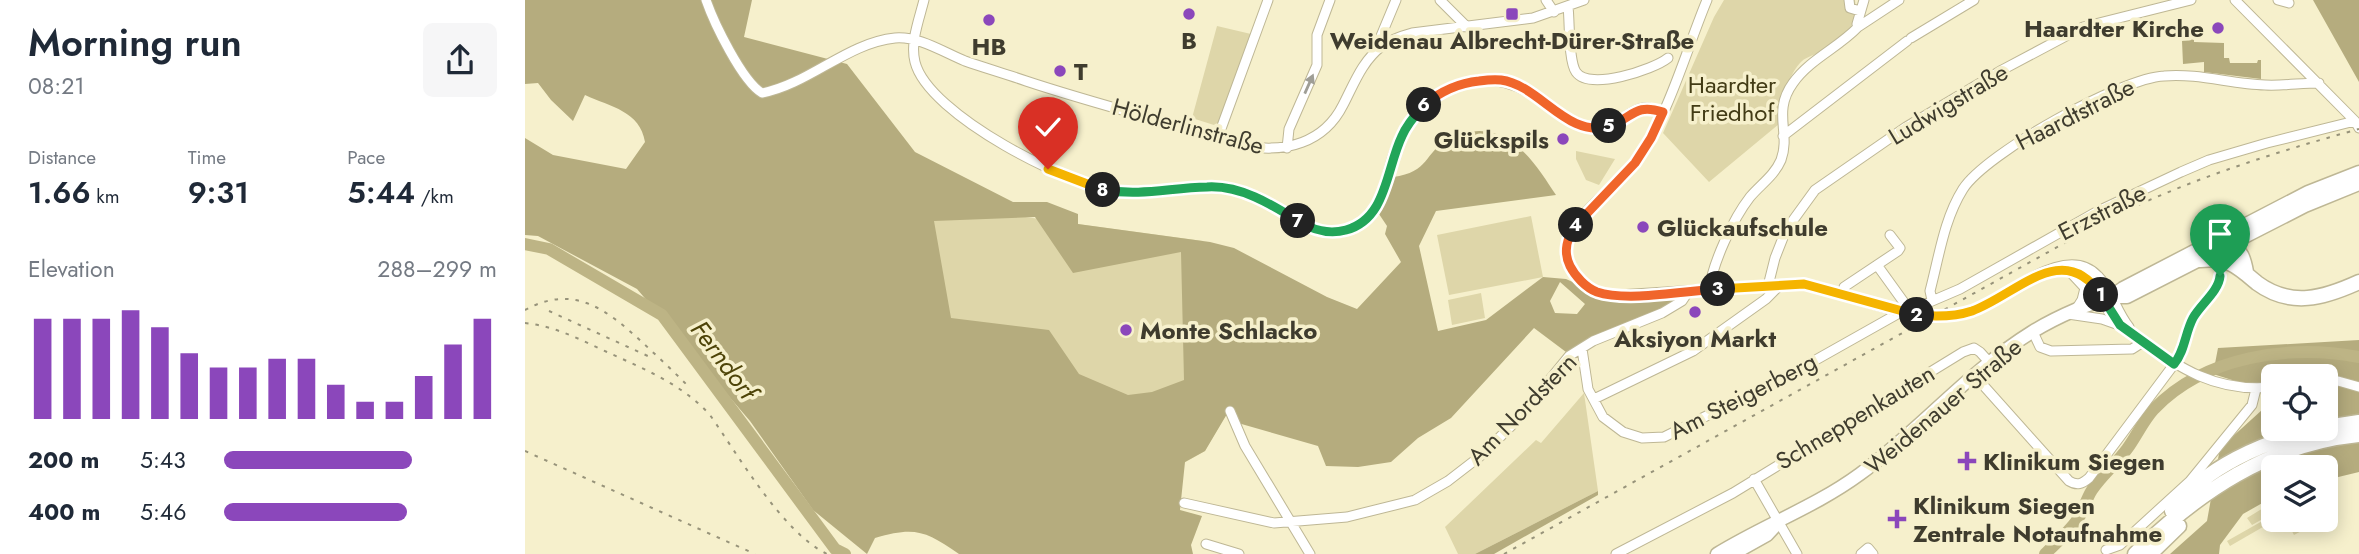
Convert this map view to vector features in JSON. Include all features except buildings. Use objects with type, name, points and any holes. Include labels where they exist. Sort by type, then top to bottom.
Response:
[{"type":"highway","points":[[2200,260],[2230,252],[2246,272],[2271,291],[2296,299],[2324,297],[2358,282]]},
{"type":"highway","points":[[2338,425],[2359,422]]},
{"type":"highway","points":[[2135,554],[2203,495],[2249,467],[2294,448],[2359,435]]},
{"type":"highway","points":[[2154,535],[2194,487],[2227,464],[2279,441]]},
{"type":"highway","points":[[2150,554],[2189,517],[2234,485],[2277,463],[2300,455],[2359,444]]},
{"type":"main road","name":"Weidenauer Straße","points":[[2230,252],[2308,192],[2359,172]]},
{"type":"main road","name":"Weidenauer Straße","points":[[2108,299],[2123,288],[2230,252],[2305,206],[2359,184]]},
{"type":"main road","name":"Weidenauer Straße","points":[[1733,554],[1863,472],[1990,363],[2033,331],[2071,312],[2108,299],[2127,297],[2200,260]]},
{"type":"main road","name":"Weidenauer Straße","points":[[1717,554],[1762,527],[1779,523]]},
{"type":"street","points":[[706,0],[722,36],[759,91],[765,93],[877,42],[914,39]]},
{"type":"street","points":[[924,0],[914,39],[915,63],[922,79],[935,95],[1010,148],[1048,169],[1086,184],[1126,193],[1157,193],[1208,187],[1233,190],[1257,197],[1307,226],[1330,232],[1355,228],[1373,213],[1382,197],[1392,159],[1411,120],[1436,95],[1458,84],[1501,80],[1514,84],[1578,125],[1592,128],[1616,124],[1638,109],[1663,112]]},
{"type":"street","points":[[1218,138],[1268,0]]},
{"type":"street","points":[[1287,148],[1289,129],[1317,65],[1317,35],[1330,0]]},
{"type":"street","points":[[1381,46],[1381,36],[1396,0]]},
{"type":"street","points":[[1440,0],[1467,27]]},
{"type":"street","points":[[1546,0],[1554,12]]},
{"type":"street","name":"Hölderlinstraße","points":[[914,39],[1030,83],[1218,138],[1266,149],[1287,148],[1304,143],[1317,135],[1335,118],[1362,66],[1381,46],[1395,38],[1412,33],[1533,18],[1584,0]]},
{"type":"street","points":[[1707,0],[1651,138],[1635,163],[1570,232],[1566,245],[1568,261],[1574,275],[1594,291],[1618,295],[1799,284],[1919,315],[1950,316],[1983,306],[2037,276],[2073,263],[2099,277],[2120,325]]},
{"type":"street","points":[[1849,0],[1850,8],[1860,11]]},
{"type":"street","points":[[1858,27],[1864,0]]},
{"type":"street","points":[[1709,289],[1718,260],[1738,216],[1753,194],[1777,170],[1782,156],[1781,110],[1793,83],[1806,69],[1858,27],[1899,0]]},
{"type":"street","points":[[1783,136],[1909,39],[1974,0]]},
{"type":"street","name":"Ludwigstraße","points":[[1768,286],[1786,230],[1815,190],[1906,127],[2001,70],[2083,27],[2191,0]]},
{"type":"street","points":[[2235,0],[2319,82],[2357,124]]},
{"type":"street","points":[[2278,0],[2289,3]]},
{"type":"street","points":[[1569,7],[1574,66],[1582,78],[1614,78],[1655,66],[1668,58]]},
{"type":"street","name":"Haardtstraße","points":[[1932,300],[1930,290],[1954,204],[1972,177],[1986,163],[2008,148],[2084,106],[2145,79],[2196,76],[2265,85],[2319,82]]},
{"type":"street","name":"Erzstraße","points":[[1908,308],[1918,307],[1960,289],[2098,211],[2181,172],[2221,157],[2357,124]]},
{"type":"street","points":[[1844,287],[1900,248],[1890,234]]},
{"type":"street","points":[[1877,265],[1908,308]]},
{"type":"street","points":[[2051,270],[2077,272],[2090,281],[2108,299],[2134,335]]},
{"type":"street","points":[[2064,270],[2076,277],[2085,288],[2083,300],[2071,312]]},
{"type":"street","points":[[1975,376],[2069,481],[2077,485],[2089,478],[2178,367],[2193,318],[2216,288],[2220,276]]},
{"type":"street","points":[[1594,399],[1693,351],[1766,299],[1780,285]]},
{"type":"street","name":"Am Nordstern","points":[[1185,503],[1274,523],[1347,517],[1415,500],[1448,481],[1483,454],[1516,421],[1561,363],[1593,341],[1662,313],[1682,301],[1688,292]]},
{"type":"street","name":"Am Steigerberg","points":[[1582,349],[1588,389],[1603,417],[1623,432],[1642,438],[1664,437],[1789,375],[1908,308]]},
{"type":"street","points":[[2071,312],[2120,325],[2178,367],[2223,383],[2261,388]]},
{"type":"street","points":[[2033,331],[2041,347],[2051,351],[2132,349],[2143,342]]},
{"type":"street","name":"Schneppenkauten","points":[[1616,554],[1754,479],[1963,352],[1974,348],[1990,363]]},
{"type":"street","points":[[2338,381],[2359,387]]},
{"type":"street","points":[[2106,550],[2120,545],[2190,481],[2252,405],[2256,389]]},
{"type":"street","points":[[1230,411],[1245,446],[1310,554]]},
{"type":"street","name":"Schneppenkauten","points":[[1754,479],[1797,554]]},
{"type":"street","points":[[1206,544],[1239,554]]},
{"type":"green space","name":"Haardter Friedhof","points":[[1724,0],[1855,0],[1856,10],[1851,25],[1842,38],[1804,60],[1795,69],[1785,92],[1779,124],[1709,182],[1663,133]]},
{"type":"green space","points":[[1217,26],[1251,34],[1217,126],[1192,118]]},
{"type":"green space","points":[[1576,151],[1615,159],[1599,185],[1586,180],[1576,159]]},
{"type":"green space","points":[[882,182],[965,209],[1203,241],[1227,413],[1205,451],[1182,464],[949,445]]},
{"type":"green space","points":[[1531,216],[1543,277],[1449,295],[1437,235]]},
{"type":"green space","points":[[1481,293],[1485,318],[1452,325],[1448,300]]},
{"type":"green space","points":[[1584,393],[1598,491],[1475,554],[1458,554],[1445,527],[1536,440],[1541,443]]},
{"type":"green space","points":[[2261,509],[2261,520],[2252,525],[2247,518]]},
{"type":"green space","points":[[2261,522],[2261,528],[2230,546],[2227,541]]},
{"type":"shaded area","points":[[525,0],[752,0],[744,37],[847,64],[915,152],[1013,202],[1047,202],[1078,214],[1078,224],[1210,242],[1234,248],[1327,297],[1357,309],[1401,262],[1385,234],[1387,226],[1379,214],[1393,177],[1405,175],[1420,167],[1451,137],[1480,131],[1494,133],[1507,139],[1530,158],[1556,195],[1436,211],[1419,246],[1438,331],[1486,320],[1543,277],[1566,279],[1620,303],[1676,299],[1666,309],[1620,326],[1566,352],[1534,328],[1451,418],[1418,438],[1391,462],[1358,467],[1326,466],[1318,446],[1238,423],[1227,414],[1205,451],[1185,462],[1180,510],[1202,516],[1191,545],[1193,554],[959,554],[938,540],[920,533],[900,532],[875,538],[867,554],[813,510],[750,421],[637,289],[538,236],[525,235],[525,138],[553,155],[626,169],[645,142],[637,123],[623,111],[585,95],[573,121],[538,83],[525,84]],"holes":[[[1035,217],[1073,273],[1181,252],[1184,380],[1152,392],[1128,395],[1079,374],[1049,330],[951,318],[934,221]],[[1560,282],[1585,304],[1577,314],[1555,313],[1550,301]]]},
{"type":"shaded area","points":[[2313,0],[2359,0],[2359,82]]},
{"type":"shaded area","points":[[2194,39],[2194,42],[2224,43],[2224,58],[2229,58],[2230,63],[2257,63],[2261,60],[2261,79],[2204,72],[2204,62],[2183,64],[2182,41]]},
{"type":"shaded area","points":[[2359,340],[2359,472],[2338,477],[2338,455],[2261,455],[2261,504],[2243,514],[2220,545],[2219,554],[2170,554],[2207,521],[2220,448],[2261,411],[2261,441],[2338,441],[2338,364],[2261,364],[2261,386],[2251,386],[2213,374],[2218,348]]},
{"type":"shaded area","points":[[1598,491],[1598,495],[1494,554],[1475,554]]},
{"type":"waterway","name":"Ferndorf","points":[[525,244],[549,249],[662,315],[835,549],[845,554]]},
{"type":"waterway","name":"Ferndorf","points":[[2045,554],[2074,524],[2092,490],[2127,449],[2150,414],[2175,391],[2198,377],[2249,358],[2305,352],[2359,357]]},
{"type":"railway","points":[[1504,554],[2106,220],[2231,168],[2359,129]]},
{"type":"railway","points":[[525,310],[559,299],[589,304],[629,330],[686,384]]},
{"type":"railway","points":[[549,311],[650,357]]},
{"type":"railway","points":[[525,323],[547,327],[578,338],[648,371],[687,394],[710,415],[778,511],[810,544],[827,554]]},
{"type":"railway","points":[[525,451],[755,554]]},
{"type":"place","name":"B","points":[[1189,14]]},
{"type":"place","name":"Weidenau Albrecht-Dürer-Straße","points":[[1512,14]]},
{"type":"place","name":"HB","points":[[989,20]]},
{"type":"place","name":"Haardter Kirche","points":[[2218,28]]},
{"type":"place","name":"T","points":[[1060,71]]},
{"type":"place","name":"Glückspils","points":[[1563,139]]},
{"type":"place","name":"Glückaufschule","points":[[1643,227]]},
{"type":"place","name":"Aksiyon Markt","points":[[1695,312]]},
{"type":"place","name":"Monte Schlacko","points":[[1126,330]]},
{"type":"place","name":"Klinikum Siegen","points":[[1967,461]]},
{"type":"place","name":"Klinikum Siegen Zentrale Notaufnahme","points":[[1897,519]]},
{"type":"route","points":[[1048,169],[1103,190],[1126,193],[1225,188],[1257,197],[1307,226],[1341,232],[1355,228],[1373,213],[1382,197],[1392,159],[1402,135],[1422,107],[1436,95],[1458,84],[1501,80],[1533,94],[1578,125],[1592,128],[1616,124],[1638,109],[1663,112],[1635,163],[1570,232],[1566,245],[1568,261],[1574,275],[1594,291],[1618,295],[1799,284],[1903,312],[1950,316],[1983,306],[2042,273],[2064,270],[2077,272],[2090,281],[2120,325],[2174,364],[2181,355],[2193,318],[2216,288],[2220,276]]}]
